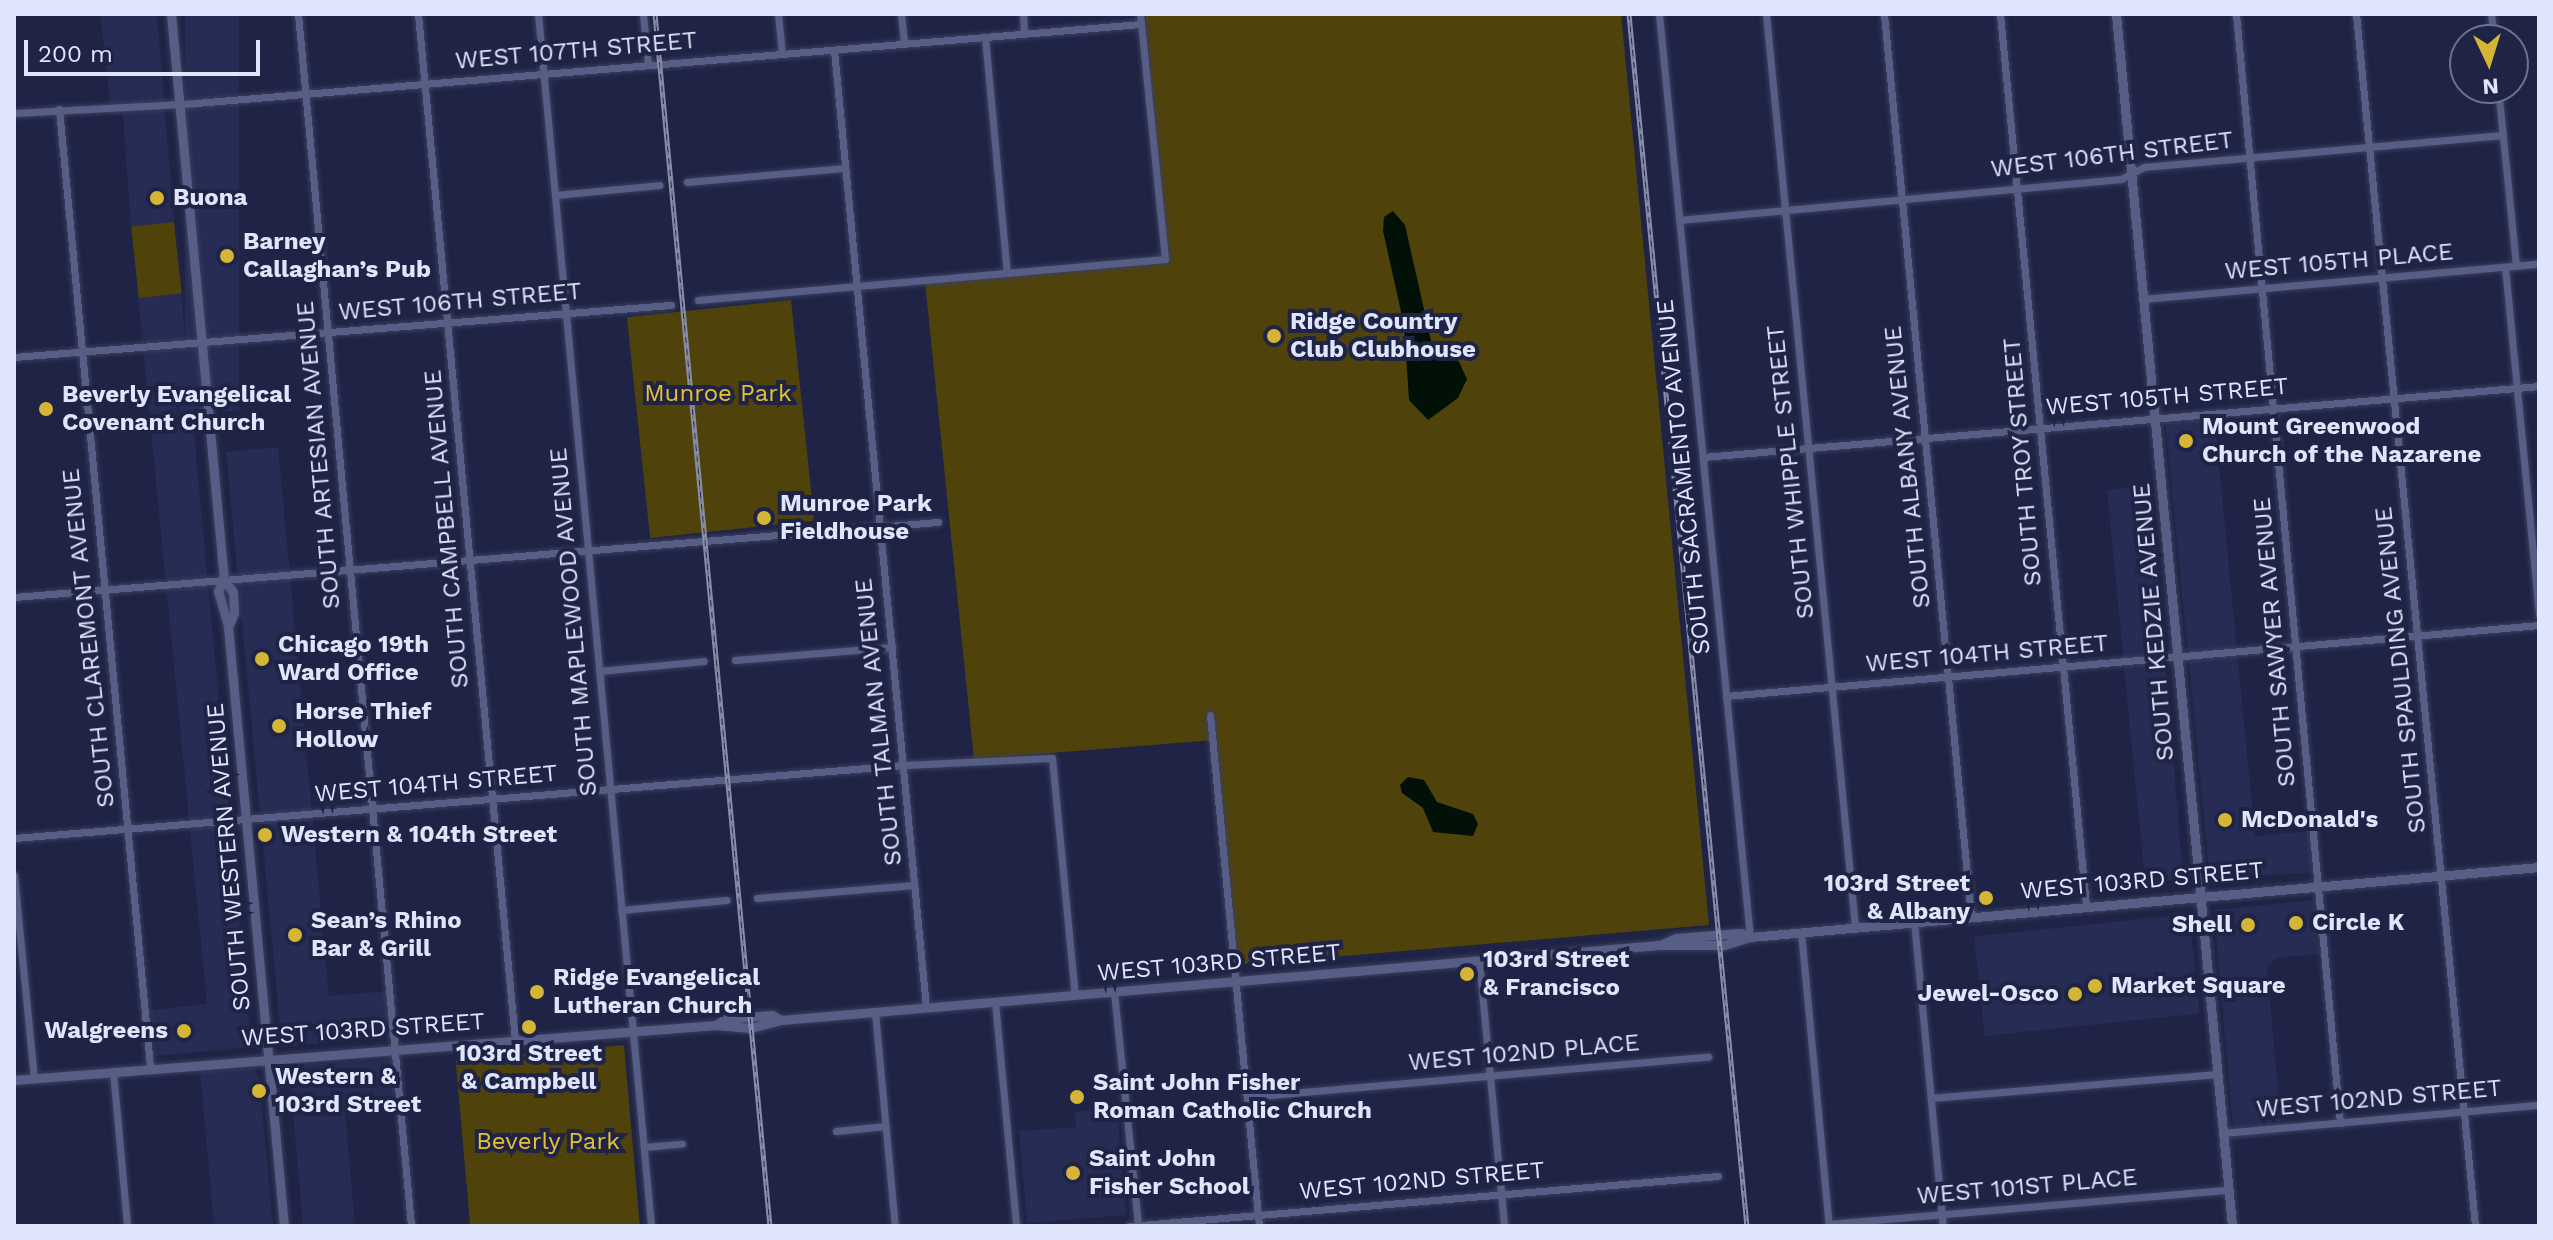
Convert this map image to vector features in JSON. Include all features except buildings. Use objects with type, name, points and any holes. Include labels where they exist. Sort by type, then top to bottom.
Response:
[{"type":"main road","name":"SOUTH WESTERN AVENUE","points":[[171,14],[224,580],[218,591],[228,627],[284,1226]]},
{"type":"main road","name":"SOUTH KEDZIE AVENUE","points":[[2116,14],[2232,1226]]},
{"type":"main road","name":"WEST 103RD STREET","points":[[14,1080],[268,1057],[716,1025],[740,1029],[781,1020],[1659,945],[1724,945],[1750,937],[1914,921],[2539,867]]},
{"type":"street","name":"SOUTH ARTESIAN AVENUE","points":[[298,14],[411,1226]]},
{"type":"street","name":"SOUTH CAMPBELL AVENUE","points":[[418,14],[515,1040]]},
{"type":"street","name":"SOUTH MAPLEWOOD AVENUE","points":[[538,14],[651,1226]]},
{"type":"street","points":[[643,14],[648,65]]},
{"type":"street","points":[[778,14],[782,54]]},
{"type":"street","points":[[901,14],[904,44]]},
{"type":"street","points":[[1023,14],[1024,34]]},
{"type":"street","points":[[698,300],[1165,259],[1140,14]]},
{"type":"street","name":"SOUTH SACRAMENTO AVENUE","points":[[1659,14],[1750,937]]},
{"type":"street","name":"SOUTH WHIPPLE STREET","points":[[1766,14],[1855,927]]},
{"type":"street","name":"SOUTH ALBANY AVENUE","points":[[1884,14],[1971,916]]},
{"type":"street","name":"SOUTH TROY STREET","points":[[2000,14],[2086,906]]},
{"type":"street","name":"SOUTH SAWYER AVENUE","points":[[2236,14],[2340,1123]]},
{"type":"street","name":"SOUTH SPAULDING AVENUE","points":[[2356,14],[2475,1226]]},
{"type":"street","name":"WEST 107TH STREET","points":[[14,113],[179,105],[1140,24]]},
{"type":"street","points":[[985,37],[1007,272]]},
{"type":"street","name":"SOUTH TALMAN AVENUE","points":[[834,50],[926,1008]]},
{"type":"street","points":[[2500,104],[2516,266]]},
{"type":"street","name":"SOUTH CLAREMONT AVENUE","points":[[59,109],[150,1067]]},
{"type":"street","name":"WEST 106TH STREET","points":[[1679,220],[2121,179],[2144,167],[2503,135]]},
{"type":"street","points":[[687,182],[845,168]]},
{"type":"street","points":[[555,195],[660,185]]},
{"type":"street","name":"WEST 105TH PLACE","points":[[2143,299],[2539,264]]},
{"type":"street","points":[[2505,267],[2539,614]]},
{"type":"street","name":"WEST 106TH STREET","points":[[14,357],[671,305]]},
{"type":"street","name":"WEST 105TH STREET","points":[[1703,457],[2539,386]]},
{"type":"street","points":[[14,597],[938,522]]},
{"type":"street","name":"WEST 104TH STREET","points":[[1726,696],[2539,625]]},
{"type":"street","points":[[735,660],[892,647]]},
{"type":"street","points":[[599,671],[704,661]]},
{"type":"street","points":[[1210,715],[1259,1226]]},
{"type":"street","name":"WEST 104TH STREET","points":[[14,838],[903,765],[1052,758],[1075,995]]},
{"type":"street","points":[[14,875],[34,1078]]},
{"type":"street","points":[[757,898],[914,885]]},
{"type":"street","points":[[621,910],[727,900]]},
{"type":"street","points":[[1914,921],[1943,1226]]},
{"type":"street","points":[[1801,932],[1829,1225]]},
{"type":"street","points":[[1479,960],[1504,1226]]},
{"type":"street","points":[[1114,992],[1138,1226]]},
{"type":"street","points":[[995,1002],[1016,1226]]},
{"type":"street","points":[[875,1012],[895,1226]]},
{"type":"street","name":"WEST 102ND PLACE","points":[[1247,1097],[1708,1057]]},
{"type":"street","points":[[113,1071],[127,1226]]},
{"type":"street","points":[[1931,1098],[2217,1074]]},
{"type":"street","name":"WEST 102ND STREET","points":[[2223,1133],[2539,1105]]},
{"type":"street","points":[[836,1131],[886,1126]]},
{"type":"street","points":[[644,1147],[682,1144]]},
{"type":"street","name":"WEST 102ND STREET","points":[[1129,1226],[1718,1176]]},
{"type":"street","name":"WEST 101ST PLACE","points":[[1829,1225],[2228,1190]]},
{"type":"shaded area","points":[[100,14],[157,14],[174,222],[131,227],[123,115],[112,115]]},
{"type":"shaded area","points":[[185,14],[239,14],[239,411],[185,411]]},
{"type":"shaded area","points":[[1393,211],[1405,225],[1432,345],[1459,362],[1467,379],[1458,398],[1428,420],[1409,400],[1404,325],[1383,231],[1384,217]]},
{"type":"shaded area","points":[[181,294],[251,1047],[156,1056],[151,1010],[207,1004],[138,297]]},
{"type":"shaded area","points":[[2214,414],[2255,836],[2312,831],[2316,872],[2210,879],[2165,418]]},
{"type":"shaded area","points":[[278,447],[329,996],[389,991],[393,1037],[282,1047],[226,452]]},
{"type":"shaded area","points":[[2151,485],[2183,879],[2145,882],[2107,490]]},
{"type":"shaded area","points":[[1408,777],[1424,780],[1437,802],[1473,814],[1478,824],[1473,836],[1433,832],[1423,808],[1402,793],[1400,785]]},
{"type":"shaded area","points":[[2313,900],[2319,954],[2276,958],[2267,968],[2282,1134],[2234,1140],[2214,910]]},
{"type":"shaded area","name":"Market Square","points":[[2189,914],[2199,1013],[1985,1036],[1974,937]]},
{"type":"shaded area","points":[[395,1059],[400,1107],[345,1112],[355,1226],[303,1226],[289,1066]]},
{"type":"shaded area","points":[[253,1068],[259,1077],[273,1226],[214,1226],[200,1072]]},
{"type":"shaded area","name":"Saint John Fisher School","points":[[1117,1108],[1126,1215],[1027,1223],[1019,1131],[1076,1127],[1075,1112]]},
{"type":"green space","points":[[1145,14],[1621,14],[1709,925],[1237,965],[1215,740],[974,759],[925,282],[1167,261]]},
{"type":"green space","points":[[174,222],[182,294],[139,298],[131,226]]},
{"type":"green space","name":"Munroe Park","points":[[791,300],[814,521],[650,538],[627,317]]},
{"type":"green space","name":"Beverly Park","points":[[624,1045],[640,1226],[470,1226],[456,1060]]},
{"type":"railway","points":[[655,14],[770,1226]]},
{"type":"railway","points":[[1629,14],[1747,1226]]},
{"type":"place","name":"Buona","points":[[157,198]]},
{"type":"place","name":"Barney Callaghan’s Pub","points":[[227,256]]},
{"type":"place","name":"Ridge Country Club Clubhouse","points":[[1274,336]]},
{"type":"place","name":"Beverly Evangelical Covenant Church","points":[[46,409]]},
{"type":"place","name":"Mount Greenwood Church of the Nazarene","points":[[2186,441]]},
{"type":"place","name":"Munroe Park Fieldhouse","points":[[764,518]]},
{"type":"place","name":"Chicago 19th Ward Office","points":[[262,659]]},
{"type":"place","name":"Horse Thief Hollow","points":[[279,726]]},
{"type":"place","name":"McDonald's","points":[[2225,820]]},
{"type":"place","name":"Western & 104th Street","points":[[265,835]]},
{"type":"place","name":"103rd Street & Albany","points":[[1986,898]]},
{"type":"place","name":"Circle K","points":[[2296,923]]},
{"type":"place","name":"Shell","points":[[2248,925]]},
{"type":"place","name":"Sean’s Rhino Bar & Grill","points":[[295,935]]},
{"type":"place","name":"103rd Street & Francisco","points":[[1467,974]]},
{"type":"place","name":"Market Square","points":[[2095,986]]},
{"type":"place","name":"Ridge Evangelical Lutheran Church","points":[[537,992]]},
{"type":"place","name":"Jewel-Osco","points":[[2075,994]]},
{"type":"place","name":"103rd Street & Campbell","points":[[529,1027]]},
{"type":"place","name":"Walgreens","points":[[184,1031]]},
{"type":"place","name":"Western & 103rd Street","points":[[259,1091]]},
{"type":"place","name":"Saint John Fisher Roman Catholic Church","points":[[1077,1097]]},
{"type":"place","name":"Saint John Fisher School","points":[[1073,1173]]}]
